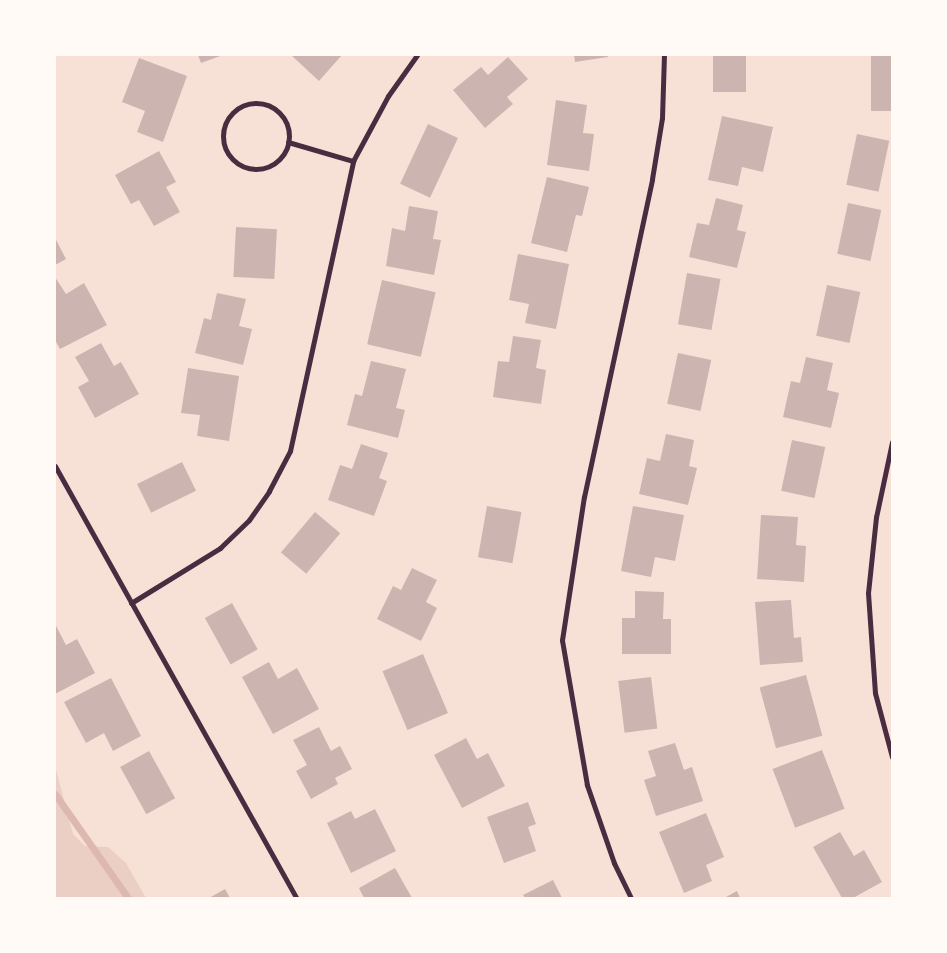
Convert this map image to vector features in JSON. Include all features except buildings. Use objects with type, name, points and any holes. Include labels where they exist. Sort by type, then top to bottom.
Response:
[{"type":"street","points":[[131,603],[220,548],[249,520],[290,451],[352,161],[388,96],[417,55]]},
{"type":"street","points":[[631,898],[610,854],[587,785],[562,640],[584,497],[652,180],[662,118],[664,55]]},
{"type":"street","points":[[259,103],[270,106],[285,121],[288,142],[278,160],[268,166],[247,168],[237,163],[225,146],[225,125],[238,108],[259,103]]},
{"type":"street","points":[[288,142],[352,161]]},
{"type":"street","points":[[892,442],[876,517],[868,593],[875,692],[892,758]]},
{"type":"street","points":[[55,466],[296,898]]},
{"type":"shaded area","points":[[55,766],[73,834],[85,846],[108,847],[126,863],[146,898],[55,898]]},
{"type":"waterway","points":[[55,794],[128,898]]}]
